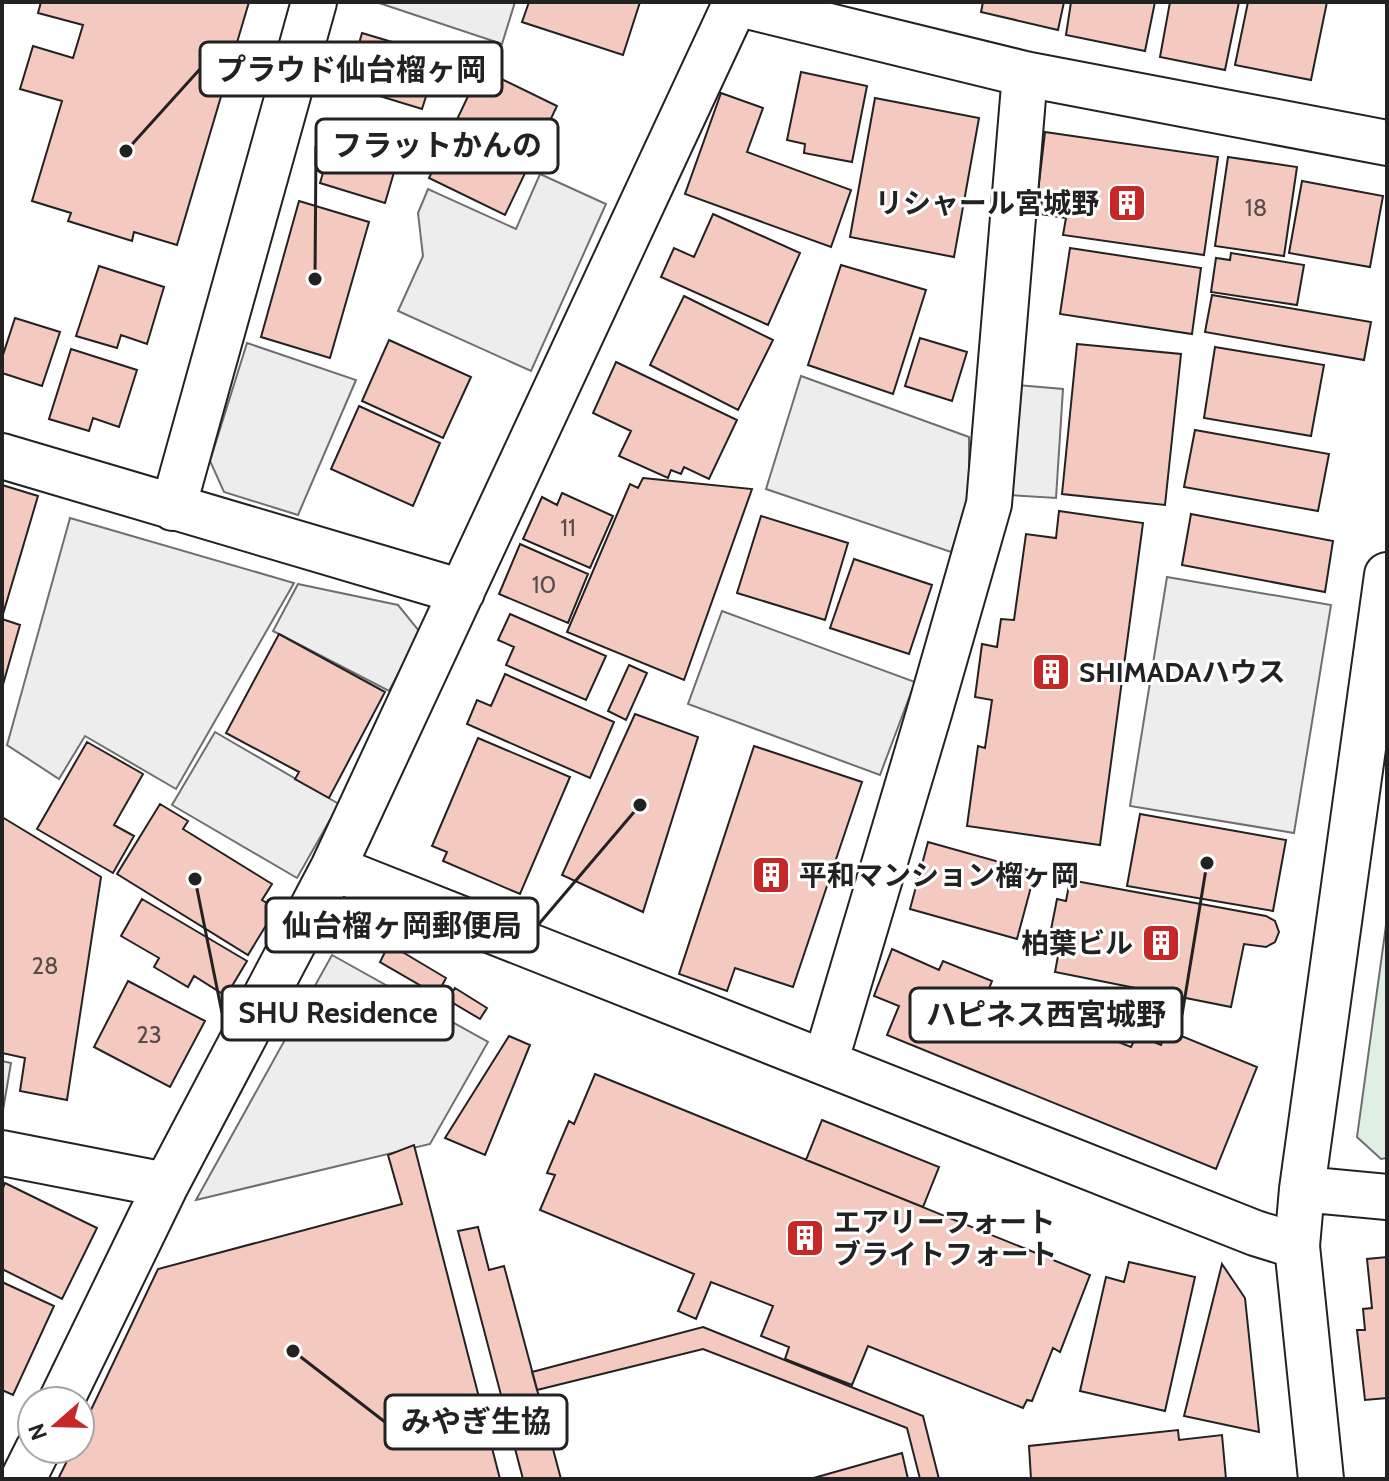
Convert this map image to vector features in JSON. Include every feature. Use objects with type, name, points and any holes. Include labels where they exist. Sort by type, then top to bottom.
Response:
[{"type":"street","points":[[173,508],[314,2]]},
{"type":"street","points":[[69,1385],[166,1185],[333,868],[735,3],[1025,74],[1387,143]]},
{"type":"street","points":[[825,1063],[989,504],[1025,74]]},
{"type":"street","points":[[2,456],[462,592]]},
{"type":"street","points":[[1321,1479],[1297,1246],[1302,1189],[1387,575]]},
{"type":"street","points":[[333,868],[1255,1233],[1297,1246]]},
{"type":"street","points":[[2,1153],[166,1185]]},
{"type":"street","points":[[1302,1189],[1387,1197]]},
{"type":"green space","points":[[1387,918],[1387,1158],[1381,1159],[1357,1137]]},
{"type":"shaded area","points":[[376,2],[515,2],[502,44]]},
{"type":"shaded area","points":[[540,174],[606,204],[531,371],[398,311],[423,256],[418,213],[428,189],[516,229]]},
{"type":"shaded area","points":[[247,343],[356,380],[298,515],[224,492],[210,461]]},
{"type":"shaded area","points":[[801,376],[969,437],[969,502],[951,552],[766,489]]},
{"type":"shaded area","points":[[1017,385],[1063,389],[1056,498],[1010,495]]},
{"type":"shaded area","points":[[70,518],[294,583],[176,789],[85,736],[59,779],[7,745]]},
{"type":"shaded area","points":[[1167,577],[1331,605],[1294,833],[1130,806]]},
{"type":"shaded area","points":[[298,584],[398,605],[420,632],[389,691],[273,631]]},
{"type":"shaded area","points":[[722,611],[915,682],[880,775],[688,704]]},
{"type":"shaded area","points":[[215,732],[339,804],[297,878],[172,805]]},
{"type":"shaded area","points":[[332,955],[488,1042],[430,1144],[196,1200]]},
{"type":"shaded area","points":[[2,1061],[11,1063],[2,1116]]},
{"type":"building","points":[[41,2],[249,2],[177,245],[134,232],[132,241],[68,221],[71,213],[32,201],[62,101],[20,89],[33,46],[73,58],[83,25],[38,13]]},
{"type":"building","points":[[529,2],[640,2],[623,55],[522,22]]},
{"type":"building","points":[[983,2],[1064,2],[1058,30],[981,12]]},
{"type":"building","points":[[1071,2],[1155,2],[1145,51],[1066,35]]},
{"type":"building","points":[[1170,2],[1239,2],[1225,70],[1160,57]]},
{"type":"building","points":[[1248,2],[1327,2],[1311,80],[1235,65]]},
{"type":"building","points":[[362,33],[439,56],[422,109],[347,86]]},
{"type":"building","points":[[481,69],[557,106],[505,215],[429,178]]},
{"type":"building","points":[[801,72],[867,86],[852,162],[804,153],[805,144],[787,140]]},
{"type":"building","points":[[721,93],[763,108],[747,152],[851,190],[831,247],[685,194]]},
{"type":"building","points":[[875,98],[979,118],[954,257],[850,237]]},
{"type":"building","name":"リシャール宮城野","points":[[1045,132],[1218,157],[1204,255],[1063,235],[1066,218],[1040,214],[1043,192],[1038,192]]},
{"type":"building","points":[[332,142],[397,162],[385,203],[320,183]]},
{"type":"building","points":[[1228,157],[1297,167],[1284,256],[1215,246]]},
{"type":"building","points":[[1302,181],[1383,196],[1370,267],[1289,253]]},
{"type":"building","points":[[299,201],[369,222],[330,358],[261,337]]},
{"type":"building","points":[[713,214],[800,253],[768,325],[661,277],[674,248],[694,257]]},
{"type":"building","points":[[1070,248],[1201,268],[1192,334],[1060,314]]},
{"type":"building","points":[[1231,253],[1304,265],[1297,305],[1211,292],[1216,258],[1230,260]]},
{"type":"building","points":[[841,265],[926,290],[893,394],[808,365]]},
{"type":"building","points":[[99,266],[164,287],[147,344],[121,335],[117,348],[76,336]]},
{"type":"building","points":[[1212,295],[1371,322],[1364,360],[1205,332]]},
{"type":"building","points":[[684,296],[773,340],[738,410],[650,365]]},
{"type":"building","points":[[15,318],[60,332],[42,386],[2,373],[2,358]]},
{"type":"building","points":[[920,338],[967,352],[952,401],[905,386]]},
{"type":"building","points":[[389,340],[471,377],[443,438],[362,401]]},
{"type":"building","points":[[1077,344],[1181,354],[1165,505],[1062,494]]},
{"type":"building","points":[[1215,347],[1324,365],[1311,436],[1204,418]]},
{"type":"building","points":[[71,349],[137,370],[119,427],[93,418],[89,431],[49,419]]},
{"type":"building","points":[[616,362],[737,420],[709,479],[684,467],[681,474],[671,470],[668,478],[619,456],[631,431],[593,413]]},
{"type":"building","points":[[359,406],[440,443],[413,506],[331,469]]},
{"type":"building","points":[[1195,430],[1329,454],[1318,511],[1184,487]]},
{"type":"building","points":[[643,478],[752,489],[684,680],[567,632],[630,484],[638,488]]},
{"type":"building","points":[[2,485],[38,496],[3,614],[2,613]]},
{"type":"building","points":[[562,493],[613,516],[590,568],[523,539],[542,497],[557,505]]},
{"type":"building","name":"SHIMADAハウス","points":[[1059,511],[1143,523],[1100,845],[967,826],[978,746],[985,748],[992,700],[975,697],[982,644],[997,647],[1001,619],[1014,620],[1026,534],[1056,538]]},
{"type":"building","points":[[1191,514],[1333,541],[1325,592],[1182,565]]},
{"type":"building","points":[[761,516],[848,543],[825,620],[737,593]]},
{"type":"building","points":[[520,544],[588,574],[568,623],[499,594]]},
{"type":"building","points":[[854,559],[932,585],[909,654],[830,628]]},
{"type":"building","points":[[510,614],[606,656],[586,700],[506,665],[514,647],[498,640]]},
{"type":"building","points":[[2,619],[20,625],[2,688]]},
{"type":"building","points":[[279,634],[385,692],[329,798],[295,779],[299,772],[226,733]]},
{"type":"building","points":[[629,665],[647,673],[626,720],[608,711]]},
{"type":"building","points":[[505,674],[614,722],[590,778],[467,724],[477,700],[491,706]]},
{"type":"building","points":[[635,714],[698,737],[643,912],[562,875]]},
{"type":"building","points":[[478,738],[570,777],[520,894],[443,861],[447,852],[432,846]]},
{"type":"building","points":[[87,742],[143,774],[114,825],[134,836],[113,873],[37,829]]},
{"type":"building","name":"平和マンション榴ヶ岡","points":[[754,746],[862,782],[793,987],[735,968],[727,991],[679,974]]},
{"type":"building","points":[[160,804],[188,821],[183,829],[272,884],[262,900],[276,909],[248,955],[117,874]]},
{"type":"building","points":[[1140,814],[1286,840],[1273,911],[1127,886]]},
{"type":"building","points":[[2,817],[101,877],[67,1100],[20,1091],[25,1058],[2,1053]]},
{"type":"building","points":[[928,842],[1035,872],[1017,939],[910,909]]},
{"type":"building","name":"柏葉ビル","points":[[1070,880],[1266,916],[1275,921],[1279,932],[1275,942],[1266,947],[1244,944],[1231,1007],[1055,972],[1058,956],[1046,955],[1057,899],[1066,901]]},
{"type":"building","points":[[142,899],[247,961],[226,996],[194,976],[188,987],[154,967],[159,958],[121,936]]},
{"type":"building","points":[[389,944],[446,978],[437,995],[380,962]]},
{"type":"building","points":[[892,949],[939,970],[943,961],[992,981],[988,991],[1131,1047],[1137,1035],[1161,1045],[1167,1030],[1257,1067],[1216,1169],[887,1035],[899,1006],[874,996]]},
{"type":"building","points":[[128,981],[205,1021],[170,1087],[94,1047]]},
{"type":"building","points":[[455,988],[487,1008],[480,1019],[448,1000]]},
{"type":"building","points":[[509,1036],[530,1045],[485,1155],[445,1138]]},
{"type":"building","name":"エアリーフォート ブライトフォート","points":[[595,1074],[1090,1275],[1060,1352],[1053,1348],[1032,1401],[1027,1400],[1023,1408],[868,1346],[852,1385],[785,1359],[789,1347],[761,1336],[773,1306],[711,1282],[696,1319],[678,1311],[694,1274],[540,1210],[555,1175],[547,1173],[569,1121],[574,1124]]},
{"type":"building","points":[[822,1120],[939,1167],[923,1207],[806,1160]]},
{"type":"building","points":[[414,1145],[500,1479],[58,1479],[65,1465],[96,1465],[96,1399],[158,1269],[402,1204],[388,1155]]},
{"type":"building","points":[[5,1183],[97,1228],[62,1299],[2,1269],[2,1190]]},
{"type":"building","points":[[478,1227],[489,1270],[504,1266],[561,1479],[523,1479],[458,1231]]},
{"type":"building","points":[[1387,1257],[1387,1398],[1365,1400],[1357,1330],[1365,1330],[1363,1309],[1372,1308],[1367,1259]]},
{"type":"building","points":[[1129,1262],[1195,1277],[1165,1411],[1080,1391],[1106,1277],[1124,1282]]},
{"type":"building","points":[[1222,1264],[1245,1298],[1259,1432],[1184,1416]]},
{"type":"building","points":[[2,1282],[54,1306],[13,1395],[2,1390]]},
{"type":"building","points":[[703,1327],[923,1416],[939,1479],[920,1479],[907,1428],[703,1349],[537,1390],[532,1372]]},
{"type":"building","points":[[1178,1430],[1179,1440],[1222,1435],[1226,1479],[1031,1479],[1029,1446]]},
{"type":"building","points":[[902,1453],[908,1479],[810,1479]]},
{"type":"place","name":"プラウド仙台榴ヶ岡","points":[[126,151]]},
{"type":"place","name":"リシャール宮城野","points":[[1127,203]]},
{"type":"place","name":"フラットかんの","points":[[315,279]]},
{"type":"place","name":"SHIMADAハウス","points":[[1051,672]]},
{"type":"place","name":"仙台榴ヶ岡郵便局","points":[[640,805]]},
{"type":"place","name":"ハピネス西宮城野","points":[[1207,863]]},
{"type":"place","name":"平和マンション榴ヶ岡","points":[[771,875]]},
{"type":"place","name":"SHU Residence","points":[[195,879]]},
{"type":"place","name":"柏葉ビル","points":[[1161,943]]},
{"type":"place","name":"エアリーフォート ブライトフォート","points":[[805,1238]]},
{"type":"place","name":"みやぎ生協","points":[[293,1351]]}]
